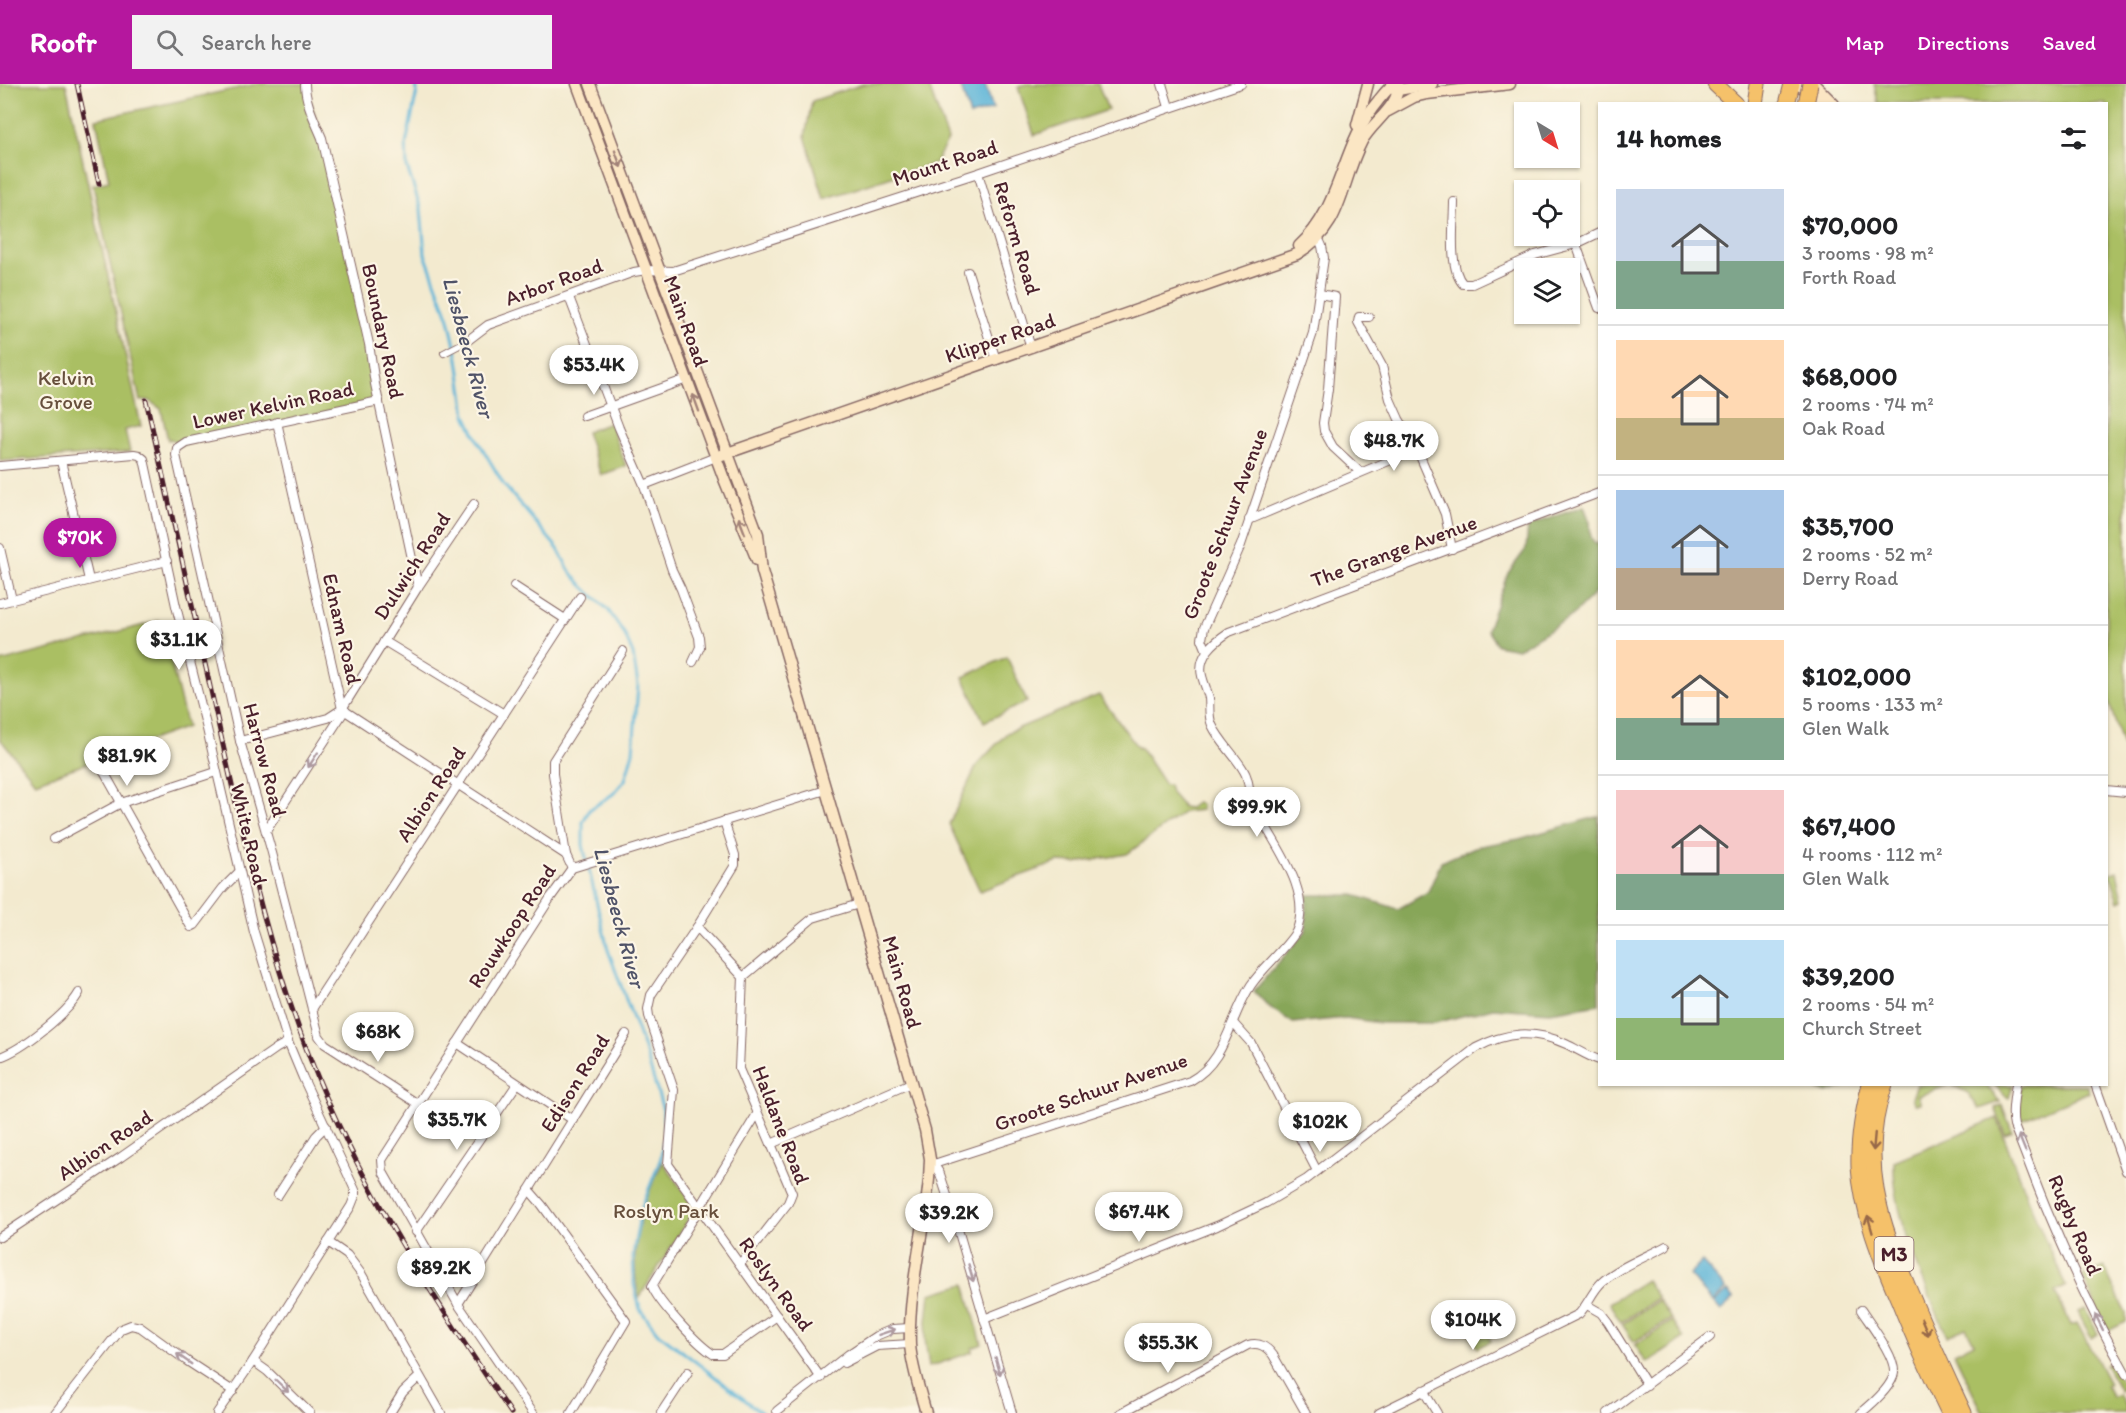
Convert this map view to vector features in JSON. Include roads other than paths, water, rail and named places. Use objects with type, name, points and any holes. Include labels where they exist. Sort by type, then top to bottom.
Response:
[{"type":"highway","points":[[1715,84],[1734,102]]},
{"type":"highway","points":[[1755,102],[1758,84]]},
{"type":"highway","points":[[1788,102],[1792,84]]},
{"type":"highway","points":[[1807,102],[1813,84]]},
{"type":"highway","points":[[1812,102],[1813,84]]},
{"type":"highway","name":"M3","points":[[1869,1086],[1859,1145],[1865,1206],[1875,1242],[1891,1283],[1949,1413]]},
{"type":"highway","name":"M3","points":[[1885,1086],[1874,1143],[1873,1168],[1877,1200],[1890,1243],[1932,1345],[1964,1413]]},
{"type":"main road","name":"Main Road","points":[[577,84],[716,457],[762,571],[926,1130],[932,1161],[910,1328],[912,1364],[926,1413]]},
{"type":"main road","name":"Main Road","points":[[590,84],[758,534],[762,571]]},
{"type":"main road","points":[[1354,137],[1368,84]]},
{"type":"main road","points":[[1394,86],[1432,84]]},
{"type":"main road","points":[[1383,114],[1414,97],[1510,84]]},
{"type":"main road","points":[[1798,84],[1821,102]]},
{"type":"main road","points":[[1813,84],[1832,102]]},
{"type":"main road","name":"Klipper Road","points":[[1316,235],[1334,194],[1354,137],[1364,120],[1394,86]]},
{"type":"main road","name":"Klipper Road","points":[[716,457],[1286,258],[1330,222],[1338,207],[1361,142],[1395,100],[1394,86]]},
{"type":"street","name":"Boundary Road","points":[[305,84],[310,109],[322,138],[369,344],[418,587]]},
{"type":"street","points":[[1162,84],[1169,107]]},
{"type":"street","name":"Mount Road","points":[[659,271],[674,271],[978,173],[1241,84]]},
{"type":"street","name":"Reform Road","points":[[978,173],[1031,348]]},
{"type":"street","points":[[1454,202],[1455,264],[1460,280],[1466,285],[1535,255],[1569,246]]},
{"type":"street","points":[[1580,242],[1598,233]]},
{"type":"street","name":"Groote Schuur Avenue","points":[[932,1161],[1190,1081],[1210,1067],[1224,1045],[1252,984],[1296,932],[1300,924],[1300,898],[1294,881],[1250,798],[1250,784],[1244,770],[1212,726],[1209,717],[1208,693],[1201,673],[1206,651],[1202,639],[1204,628],[1241,545],[1313,333],[1324,258],[1322,246],[1316,235]]},
{"type":"street","points":[[1577,246],[1598,305]]},
{"type":"street","name":"Arbor Road","points":[[467,341],[488,325],[646,270],[659,271]]},
{"type":"street","points":[[968,272],[996,360]]},
{"type":"street","points":[[1320,294],[1335,297],[1324,431],[1338,453],[1360,472]]},
{"type":"street","points":[[569,297],[644,485],[672,570],[699,637],[699,652],[693,662]]},
{"type":"street","points":[[1370,317],[1359,317],[1358,322],[1382,366],[1390,399],[1417,449],[1445,514],[1452,549]]},
{"type":"street","points":[[444,353],[467,341]]},
{"type":"street","points":[[585,416],[687,379]]},
{"type":"street","name":"Lower Kelvin Road","points":[[177,448],[186,442],[379,401]]},
{"type":"street","name":"Ednam Road","points":[[277,422],[343,710],[566,855]]},
{"type":"street","name":"Harrow Road","points":[[177,448],[178,466],[240,741],[266,831],[319,1036],[325,1044],[418,1104]]},
{"type":"street","points":[[1249,520],[1417,449]]},
{"type":"street","name":"White Road","points":[[61,461],[134,454],[142,457],[151,486],[166,561],[254,932],[288,1042],[355,1190],[356,1196],[351,1206],[328,1242]]},
{"type":"street","points":[[644,485],[716,457]]},
{"type":"street","points":[[0,466],[61,461],[89,580]]},
{"type":"street","name":"The Grange Avenue","points":[[1206,651],[1229,632],[1598,493]]},
{"type":"street","name":"Dulwich Road","points":[[266,831],[418,587],[474,504]]},
{"type":"street","points":[[0,548],[12,600]]},
{"type":"street","points":[[0,603],[166,561]]},
{"type":"street","points":[[514,586],[566,619]]},
{"type":"street","name":"Albion Road","points":[[312,1009],[580,597]]},
{"type":"street","points":[[384,641],[504,714]]},
{"type":"street","points":[[572,868],[566,855],[553,761],[623,651]]},
{"type":"street","points":[[240,741],[328,718],[343,710]]},
{"type":"street","points":[[104,772],[189,925],[192,927],[195,925],[223,888],[239,872]]},
{"type":"street","points":[[54,839],[121,802],[216,772]]},
{"type":"street","points":[[2108,789],[2126,792]]},
{"type":"street","name":"Rouwkoop Road","points":[[416,1232],[381,1168],[382,1160],[572,868],[826,790]]},
{"type":"street","name":"Roslyn Road","points":[[724,821],[735,855],[735,865],[651,995],[648,1009],[674,1090],[668,1164],[821,1378]]},
{"type":"street","points":[[697,927],[743,977],[807,921],[820,914],[859,904]]},
{"type":"street","name":"Haldane Road","points":[[740,1264],[791,1197],[791,1188],[739,1069],[743,977]]},
{"type":"street","points":[[0,1057],[22,1046],[71,1005],[80,993]]},
{"type":"street","points":[[1234,1024],[1251,1042],[1317,1171]]},
{"type":"street","name":"Edison Road","points":[[458,1304],[626,1034]]},
{"type":"street","points":[[984,1319],[1216,1226],[1286,1193],[1476,1048],[1502,1036],[1527,1034],[1557,1040],[1598,1060]]},
{"type":"street","name":"Albion Road","points":[[0,1237],[288,1042]]},
{"type":"street","points":[[458,1043],[573,1120]]},
{"type":"street","points":[[771,1144],[911,1083]]},
{"type":"street","points":[[517,1084],[416,1232],[458,1304],[532,1413]]},
{"type":"street","name":"Rugby Road","points":[[2016,1086],[2013,1100],[2014,1126],[2072,1266],[2126,1374]]},
{"type":"street","points":[[2096,1086],[2126,1171]]},
{"type":"street","points":[[757,1114],[652,1283],[652,1288],[675,1317],[713,1354],[723,1354],[777,1316]]},
{"type":"street","points":[[278,1195],[316,1136],[326,1126]]},
{"type":"street","points":[[932,1161],[943,1180],[1011,1413]]},
{"type":"street","points":[[529,1190],[626,1322],[571,1413]]},
{"type":"street","points":[[217,1413],[253,1361],[328,1242],[348,1255],[354,1263],[391,1322],[419,1377],[441,1413]]},
{"type":"street","points":[[1379,1413],[1579,1314],[1587,1305],[1593,1292],[1605,1279],[1666,1246]]},
{"type":"street","points":[[1587,1305],[1600,1313],[1608,1322],[1647,1384]]},
{"type":"street","points":[[1861,1310],[1891,1359],[1894,1370],[1889,1384],[1863,1412]]},
{"type":"street","points":[[55,1413],[121,1329],[131,1324],[140,1327],[233,1391]]},
{"type":"street","points":[[777,1411],[849,1354],[881,1334],[893,1329],[910,1328]]},
{"type":"street","points":[[1608,1413],[1710,1337]]},
{"type":"street","points":[[833,1368],[877,1346],[910,1344]]},
{"type":"street","points":[[1121,1413],[1248,1345],[1261,1345],[1269,1350],[1306,1413]]},
{"type":"street","points":[[253,1361],[267,1371],[310,1413]]},
{"type":"street","points":[[661,1413],[688,1372]]},
{"type":"street","points":[[390,1413],[403,1392],[419,1377]]},
{"type":"street","points":[[1423,1390],[1437,1413]]},
{"type":"water","points":[[960,84],[985,84],[993,109],[970,116]]},
{"type":"water","points":[[1702,1262],[1726,1289],[1713,1302],[1689,1275]]},
{"type":"water","points":[[1728,1291],[1734,1298],[1721,1311],[1714,1303]]},
{"type":"waterway","name":"Liesbeeck River","points":[[416,84],[417,91],[406,144],[407,167],[421,209],[425,254],[449,319],[458,359],[466,415],[478,441],[504,485],[558,549],[569,570],[608,610],[624,633],[633,654],[638,685],[633,752],[625,780],[613,794],[589,810],[583,822],[583,845],[608,950],[646,1054],[663,1110],[664,1136],[661,1158],[641,1209],[633,1255],[634,1285],[640,1309],[657,1332],[762,1413]]},
{"type":"railway","points":[[77,84],[99,184]]},
{"type":"railway","points":[[146,400],[251,868],[275,955],[303,1041],[339,1127],[383,1211],[432,1293],[511,1413]]},
{"type":"park label","name":"Kelvin Grove","points":[[66,390]]},
{"type":"park label","name":"Roslyn Park","points":[[666,1211]]}]
